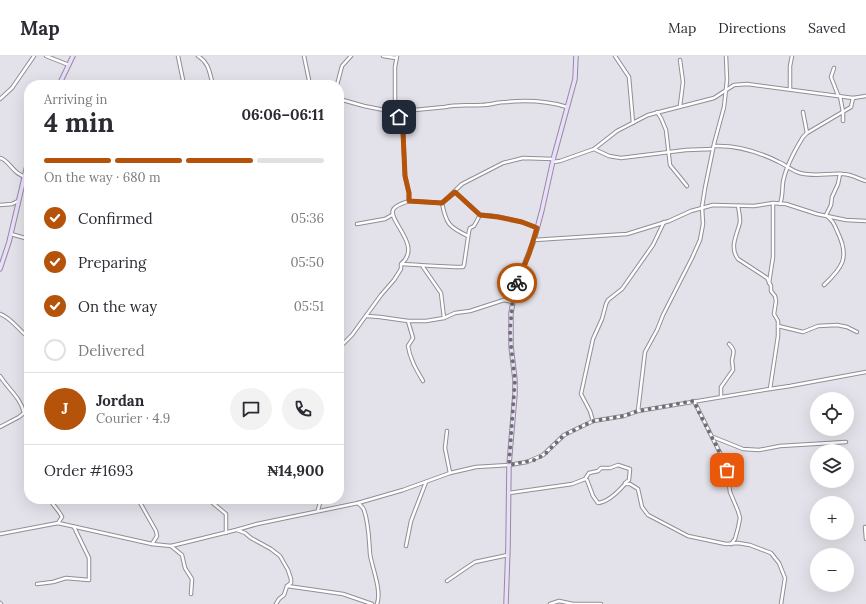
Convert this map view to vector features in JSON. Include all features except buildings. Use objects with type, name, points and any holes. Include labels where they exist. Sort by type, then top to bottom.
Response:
[{"type":"street","points":[[0,99],[12,88],[34,56]]},
{"type":"street","points":[[46,56],[69,65]]},
{"type":"street","points":[[62,80],[73,56]]},
{"type":"street","points":[[178,56],[183,80]]},
{"type":"street","points":[[199,56],[205,60],[212,80]]},
{"type":"street","points":[[304,56],[309,80]]},
{"type":"street","points":[[338,80],[342,66],[351,56]]},
{"type":"street","points":[[383,56],[396,57],[396,111],[403,132],[405,176],[409,193],[409,201]]},
{"type":"street","points":[[506,604],[509,465],[515,394],[510,330],[512,302],[516,286],[534,240],[547,191],[553,160],[575,79],[576,56]]},
{"type":"street","points":[[615,56],[629,77],[633,123]]},
{"type":"street","points":[[638,411],[645,352],[700,240],[703,224],[702,207],[714,147],[724,108],[727,80],[726,56]]},
{"type":"street","points":[[790,89],[790,66],[792,56]]},
{"type":"street","points":[[680,60],[683,82],[680,106]]},
{"type":"street","points":[[834,68],[831,77],[839,96],[843,112],[843,121]]},
{"type":"street","points":[[357,224],[385,219],[392,215],[393,210],[396,207],[409,201],[442,203],[462,184],[503,162],[523,158],[560,161],[594,149],[617,131],[648,115],[714,98],[734,85],[747,84],[853,98],[866,96]]},
{"type":"street","points":[[780,204],[783,182],[787,168],[799,144],[807,133],[851,108],[853,98]]},
{"type":"street","points":[[344,100],[378,109],[396,111],[453,105],[483,105],[520,100],[533,100],[567,107]]},
{"type":"street","points":[[657,112],[666,130],[670,165],[687,186]]},
{"type":"street","points":[[803,112],[807,133]]},
{"type":"street","points":[[594,149],[615,158],[669,153],[727,145],[780,162],[787,168],[800,173],[852,175],[866,181]]},
{"type":"street","points":[[0,158],[6,161],[14,172],[24,177],[9,242],[0,269]]},
{"type":"street","points":[[826,216],[831,205],[832,197],[840,174]]},
{"type":"street","points":[[455,192],[480,215],[522,222],[537,228]]},
{"type":"street","points":[[0,205],[18,202]]},
{"type":"street","points":[[442,203],[445,217],[452,228],[468,236]]},
{"type":"street","points":[[534,240],[627,234],[669,221],[702,207],[713,205],[738,206],[773,203],[795,206],[826,216],[846,220],[866,221]]},
{"type":"street","points":[[769,284],[771,278],[774,242],[773,203]]},
{"type":"street","points":[[738,206],[740,221],[734,248],[735,255],[738,259],[767,278],[771,278]]},
{"type":"street","points":[[344,344],[394,280],[408,253],[407,244],[392,215]]},
{"type":"street","points":[[401,264],[418,265],[422,267],[435,265],[463,266],[470,228],[474,226],[480,215]]},
{"type":"street","points":[[824,285],[835,274],[842,263],[844,248],[833,222],[826,216]]},
{"type":"street","points":[[593,421],[590,411],[581,394],[593,339],[602,319],[608,300],[622,289],[653,245],[664,222]]},
{"type":"street","points":[[10,234],[24,238]]},
{"type":"street","points":[[422,267],[441,293],[444,318]]},
{"type":"street","points":[[767,278],[771,286],[771,291],[775,296],[776,301],[774,314],[778,322],[778,336],[770,388]]},
{"type":"street","points":[[367,316],[426,322],[444,318],[455,313],[470,311],[504,300],[512,302]]},
{"type":"street","points":[[0,314],[8,318],[24,334]]},
{"type":"street","points":[[408,321],[414,338],[408,346],[409,352],[423,381]]},
{"type":"street","points":[[778,326],[803,332],[818,326],[837,325],[847,327],[857,332]]},
{"type":"street","points":[[721,397],[721,387],[733,370],[732,362],[734,353],[733,348],[729,344]]},
{"type":"street","points":[[0,534],[58,522],[74,527],[152,544],[171,546],[257,524],[318,510],[358,503],[450,473],[476,467],[509,465],[534,460],[544,455],[564,435],[593,421],[624,416],[638,411],[866,372]]},
{"type":"street","points":[[0,376],[18,399],[23,407],[24,413],[0,427]]},
{"type":"street","points":[[694,401],[699,415],[712,436],[727,470],[730,492],[738,511],[740,522],[734,542]]},
{"type":"street","points":[[447,431],[445,448],[450,473]]},
{"type":"street","points":[[712,436],[743,449],[759,450],[780,446],[846,442]]},
{"type":"street","points":[[508,493],[572,484],[587,478],[589,473],[598,471],[601,468],[610,468],[618,465],[630,469],[629,480],[608,499],[598,503],[593,496],[587,478]]},
{"type":"street","points":[[406,546],[411,521],[426,482]]},
{"type":"street","points":[[625,484],[630,484],[638,489],[642,507],[645,512],[653,518],[688,536],[726,544],[738,543]]},
{"type":"street","points":[[358,503],[363,509],[367,524],[377,586],[377,604]]},
{"type":"street","points":[[54,504],[62,517],[58,522]]},
{"type":"street","points":[[141,504],[156,531],[157,536],[152,544]]},
{"type":"street","points":[[214,504],[226,514],[226,532]]},
{"type":"street","points":[[318,510],[320,504]]},
{"type":"street","points":[[865,526],[866,539]]},
{"type":"street","points":[[37,584],[54,582],[66,578],[90,580],[89,558],[74,527]]},
{"type":"street","points":[[236,530],[245,533],[280,556],[288,570],[291,583],[287,586],[284,596],[279,599],[276,604]]},
{"type":"street","points":[[730,544],[734,542],[750,545],[771,553],[779,563],[785,578],[781,604]]},
{"type":"street","points":[[171,546],[182,555],[185,568],[192,579],[191,594]]},
{"type":"street","points":[[447,581],[476,562],[508,555]]},
{"type":"street","points":[[287,586],[343,594],[372,604]]},
{"type":"street","points":[[550,604],[559,601],[573,604],[602,604]]},
{"type":"way so far","points":[[517,283],[513,296],[510,330],[515,394],[509,465],[534,460],[544,455],[564,435],[593,421],[694,401],[699,415],[712,436],[727,470]]},
{"type":"route","points":[[399,117],[403,132],[405,176],[409,193],[409,201],[442,203],[455,192],[480,215],[522,222],[537,228],[529,254],[517,283]]}]
